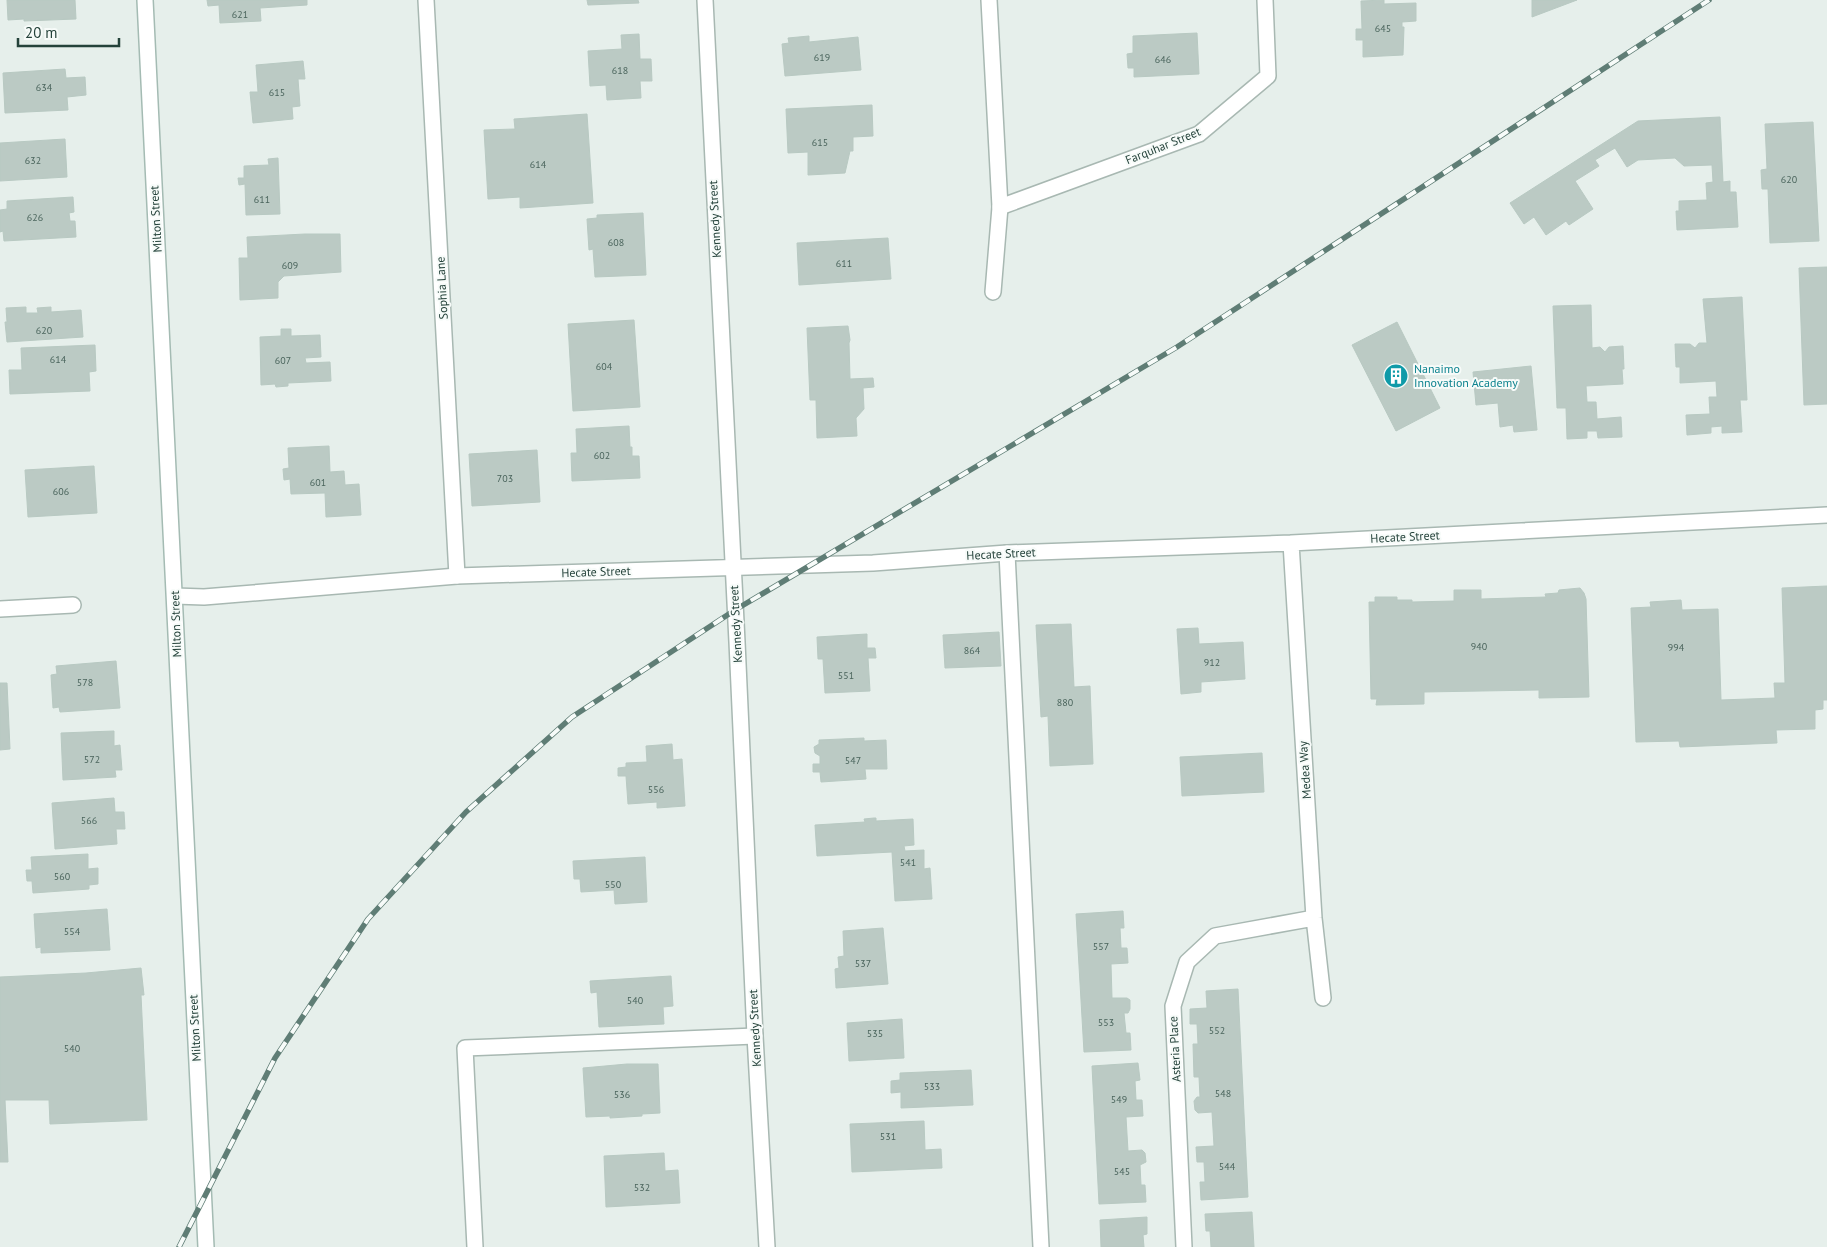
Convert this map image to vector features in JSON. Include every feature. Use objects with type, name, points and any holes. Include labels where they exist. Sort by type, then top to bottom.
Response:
[{"type":"street","name":"Milton Street","points":[[146,0],[206,1247]]},
{"type":"street","name":"Sophia Lane","points":[[426,0],[457,576]]},
{"type":"street","name":"Kennedy Street","points":[[705,0],[755,1036],[767,1247]]},
{"type":"street","points":[[989,0],[1000,207],[993,292]]},
{"type":"street","name":"Farquhar Street","points":[[1000,207],[1199,134],[1268,76],[1265,0]]},
{"type":"street","name":"Hecate Street","points":[[175,596],[204,597],[457,576],[872,563],[1007,553],[1291,543],[1827,515]]},
{"type":"street","name":"Medea Way","points":[[1291,543],[1314,918],[1322,998]]},
{"type":"street","points":[[1007,553],[1041,1247]]},
{"type":"street","points":[[0,609],[73,604]]},
{"type":"street","name":"Asteria Place","points":[[1184,1247],[1173,1006],[1187,962],[1215,936],[1314,918]]},
{"type":"street","points":[[475,1247],[464,1048],[755,1036]]},
{"type":"building","points":[[7,0],[75,0],[76,19],[8,20]]},
{"type":"building","points":[[207,0],[307,0],[307,5],[260,8],[261,21],[220,23],[219,5],[208,6]]},
{"type":"building","points":[[587,0],[638,0],[639,3],[588,5]]},
{"type":"building","points":[[1384,0],[1384,4],[1416,3],[1416,21],[1402,22],[1402,27],[1404,27],[1403,55],[1363,57],[1363,40],[1356,40],[1356,29],[1362,29],[1361,1]]},
{"type":"building","points":[[1532,0],[1577,0],[1532,17]]},
{"type":"building","points":[[1197,33],[1199,74],[1134,77],[1134,68],[1128,68],[1127,54],[1133,53],[1133,36]]},
{"type":"building","points":[[639,34],[640,59],[651,59],[652,81],[640,81],[641,98],[607,100],[606,85],[590,86],[588,51],[622,49],[621,35]]},
{"type":"building","points":[[809,36],[809,42],[858,37],[861,70],[785,76],[782,44],[789,43],[788,38]]},
{"type":"building","points":[[303,61],[305,79],[298,79],[300,106],[292,107],[293,119],[253,123],[250,92],[258,92],[256,65]]},
{"type":"building","points":[[65,69],[66,78],[85,77],[86,95],[67,97],[68,110],[5,113],[3,73]]},
{"type":"building","points":[[872,105],[873,136],[853,137],[853,151],[850,151],[845,173],[808,175],[808,152],[788,153],[786,109]]},
{"type":"building","points":[[587,114],[593,203],[520,208],[520,197],[488,199],[484,130],[515,129],[514,119]]},
{"type":"building","points":[[1720,117],[1723,182],[1730,181],[1730,192],[1736,192],[1738,227],[1677,230],[1676,211],[1679,211],[1679,201],[1707,200],[1706,183],[1713,182],[1712,165],[1684,166],[1675,158],[1638,160],[1627,167],[1615,148],[1595,160],[1599,166],[1575,181],[1593,209],[1569,225],[1566,221],[1546,235],[1534,217],[1524,224],[1510,203],[1638,121]]},
{"type":"building","points":[[1813,122],[1819,241],[1770,243],[1768,189],[1762,189],[1761,170],[1767,169],[1765,124]]},
{"type":"building","points":[[65,139],[67,177],[0,181],[0,143]]},
{"type":"building","points":[[278,158],[280,214],[246,215],[245,184],[239,185],[238,178],[244,178],[244,166],[269,165],[268,159]]},
{"type":"building","points":[[73,197],[74,212],[69,213],[70,221],[75,221],[76,237],[4,241],[3,231],[0,232],[0,210],[7,209],[7,201]]},
{"type":"building","points":[[643,213],[646,275],[595,277],[593,249],[589,250],[587,219],[597,218],[597,215]]},
{"type":"building","points":[[340,234],[341,272],[284,276],[278,282],[278,298],[240,300],[239,258],[248,258],[247,237]]},
{"type":"building","points":[[888,238],[891,279],[799,285],[797,243]]},
{"type":"building","points":[[1827,267],[1827,404],[1804,405],[1799,268]]},
{"type":"building","points":[[1742,297],[1747,400],[1740,400],[1742,432],[1722,433],[1722,426],[1711,427],[1711,433],[1687,435],[1686,415],[1710,414],[1709,397],[1717,397],[1716,381],[1680,383],[1680,367],[1676,367],[1675,344],[1690,344],[1695,348],[1699,343],[1707,343],[1703,299]]},
{"type":"building","points":[[1591,305],[1592,348],[1600,347],[1605,352],[1609,347],[1623,346],[1624,369],[1622,369],[1623,384],[1586,386],[1587,402],[1596,402],[1597,419],[1621,417],[1622,437],[1598,438],[1597,431],[1587,431],[1587,438],[1567,439],[1566,408],[1557,408],[1553,306]]},
{"type":"building","points":[[26,307],[26,313],[38,313],[37,308],[51,307],[51,312],[81,310],[83,337],[7,342],[6,308]]},
{"type":"building","points":[[634,320],[640,407],[573,411],[568,324]]},
{"type":"building","name":"Nanaimo Innovation Academy","points":[[1397,322],[1440,408],[1396,431],[1352,345]]},
{"type":"building","points":[[848,326],[850,379],[873,378],[874,387],[863,388],[864,409],[856,418],[857,436],[817,438],[816,400],[810,400],[807,328]]},
{"type":"building","points":[[281,329],[291,329],[291,336],[320,335],[321,357],[305,358],[306,363],[330,362],[331,381],[288,383],[288,386],[276,387],[275,384],[261,385],[260,337],[281,336]]},
{"type":"building","points":[[95,345],[96,371],[89,372],[90,391],[10,394],[9,370],[22,370],[21,348]]},
{"type":"building","points":[[1531,366],[1537,430],[1514,432],[1513,425],[1500,427],[1498,403],[1476,405],[1473,372]]},
{"type":"building","points":[[629,426],[632,456],[639,456],[640,478],[572,481],[571,453],[577,453],[576,429]]},
{"type":"building","points":[[329,446],[330,472],[344,471],[345,485],[359,484],[361,515],[326,517],[325,493],[291,494],[290,479],[284,480],[283,469],[289,468],[288,448]]},
{"type":"building","points":[[537,450],[540,502],[472,506],[469,454]]},
{"type":"building","points":[[94,466],[97,513],[28,517],[25,470]]},
{"type":"building","points":[[1827,586],[1827,700],[1823,700],[1823,709],[1815,710],[1815,729],[1776,730],[1777,743],[1680,747],[1679,741],[1636,742],[1631,608],[1651,607],[1650,602],[1681,600],[1682,610],[1718,609],[1721,700],[1775,698],[1774,683],[1785,683],[1782,588]]},
{"type":"building","points":[[1580,588],[1586,599],[1589,697],[1539,698],[1539,690],[1424,692],[1424,704],[1376,705],[1377,699],[1371,699],[1369,602],[1375,602],[1375,597],[1397,597],[1397,600],[1412,600],[1412,602],[1454,601],[1454,590],[1481,590],[1481,599],[1546,597],[1545,594],[1558,593],[1559,590]]},
{"type":"building","points":[[1071,624],[1074,687],[1090,686],[1093,764],[1050,766],[1048,716],[1041,717],[1036,625]]},
{"type":"building","points":[[1198,628],[1199,644],[1243,642],[1245,679],[1201,682],[1201,692],[1181,694],[1177,629]]},
{"type":"building","points":[[999,632],[1001,666],[945,668],[943,635]]},
{"type":"building","points":[[867,634],[867,648],[875,648],[876,658],[868,658],[870,691],[825,693],[823,659],[818,659],[817,637]]},
{"type":"building","points":[[116,661],[120,708],[60,712],[59,707],[53,708],[51,675],[57,674],[56,666]]},
{"type":"building","points":[[0,683],[7,683],[10,749],[0,750]]},
{"type":"building","points":[[114,731],[114,746],[120,745],[122,770],[115,770],[116,777],[63,780],[61,733]]},
{"type":"building","points":[[864,738],[864,741],[886,740],[887,769],[865,769],[866,779],[821,782],[820,772],[813,772],[813,764],[820,764],[820,756],[815,753],[814,747],[819,744],[819,740]]},
{"type":"building","points":[[672,744],[673,760],[682,759],[685,806],[657,808],[657,802],[628,804],[626,776],[618,776],[618,768],[626,767],[626,763],[647,762],[646,746]]},
{"type":"building","points":[[1262,753],[1264,792],[1182,796],[1180,757]]},
{"type":"building","points":[[114,798],[115,812],[124,812],[125,829],[116,829],[117,844],[55,849],[52,803]]},
{"type":"building","points":[[876,818],[876,821],[913,819],[914,845],[904,846],[905,851],[924,850],[924,869],[930,868],[932,899],[895,901],[892,852],[817,856],[815,825],[865,822],[864,819]]},
{"type":"building","points":[[88,854],[88,869],[98,868],[98,884],[89,885],[89,889],[33,893],[32,881],[27,881],[26,870],[32,870],[31,857]]},
{"type":"building","points":[[645,857],[647,902],[615,904],[614,890],[581,892],[580,879],[574,879],[573,861]]},
{"type":"building","points":[[107,909],[110,950],[41,953],[41,947],[36,948],[34,914]]},
{"type":"building","points":[[1123,911],[1124,928],[1120,928],[1121,948],[1127,948],[1128,963],[1111,964],[1112,998],[1127,998],[1130,1000],[1130,1009],[1128,1013],[1124,1013],[1126,1033],[1130,1033],[1131,1050],[1084,1052],[1076,914]]},
{"type":"building","points":[[883,928],[888,984],[836,988],[835,969],[839,968],[838,957],[844,956],[843,931]]},
{"type":"building","points":[[141,968],[144,995],[141,995],[147,1120],[50,1124],[49,1100],[5,1100],[8,1162],[0,1162],[0,977]]},
{"type":"building","points":[[671,976],[673,1006],[663,1007],[664,1024],[599,1027],[597,992],[591,993],[590,981]]},
{"type":"building","points":[[1238,989],[1248,1197],[1201,1200],[1200,1182],[1205,1182],[1204,1162],[1197,1162],[1196,1147],[1214,1146],[1212,1112],[1198,1113],[1195,1110],[1194,1101],[1197,1097],[1200,1097],[1199,1077],[1194,1077],[1193,1044],[1198,1044],[1197,1024],[1190,1024],[1190,1009],[1207,1008],[1206,991]]},
{"type":"building","points":[[902,1019],[904,1058],[849,1061],[847,1023]]},
{"type":"building","points":[[1138,1063],[1140,1080],[1135,1081],[1136,1100],[1142,1100],[1143,1116],[1126,1117],[1128,1151],[1142,1150],[1145,1153],[1146,1162],[1140,1165],[1141,1185],[1145,1185],[1146,1202],[1099,1204],[1092,1066]]},
{"type":"building","points":[[627,1064],[658,1064],[660,1113],[610,1118],[610,1116],[586,1117],[583,1068]]},
{"type":"building","points":[[971,1070],[973,1105],[901,1108],[901,1092],[891,1093],[891,1081],[900,1080],[900,1073]]},
{"type":"building","points":[[924,1121],[925,1150],[941,1149],[942,1168],[852,1172],[850,1124]]},
{"type":"building","points":[[664,1153],[665,1171],[678,1170],[680,1203],[606,1207],[604,1156]]},
{"type":"building","points":[[1252,1212],[1254,1247],[1211,1247],[1210,1231],[1206,1231],[1205,1214]]},
{"type":"building","points":[[1147,1217],[1147,1234],[1143,1235],[1144,1247],[1101,1247],[1100,1220]]},
{"type":"railway","points":[[179,1247],[275,1058],[368,919],[466,812],[572,717],[735,610],[1177,347],[1709,0]]},
{"type":"place","name":"Nanaimo Innovation Academy","points":[[1396,376]]}]
